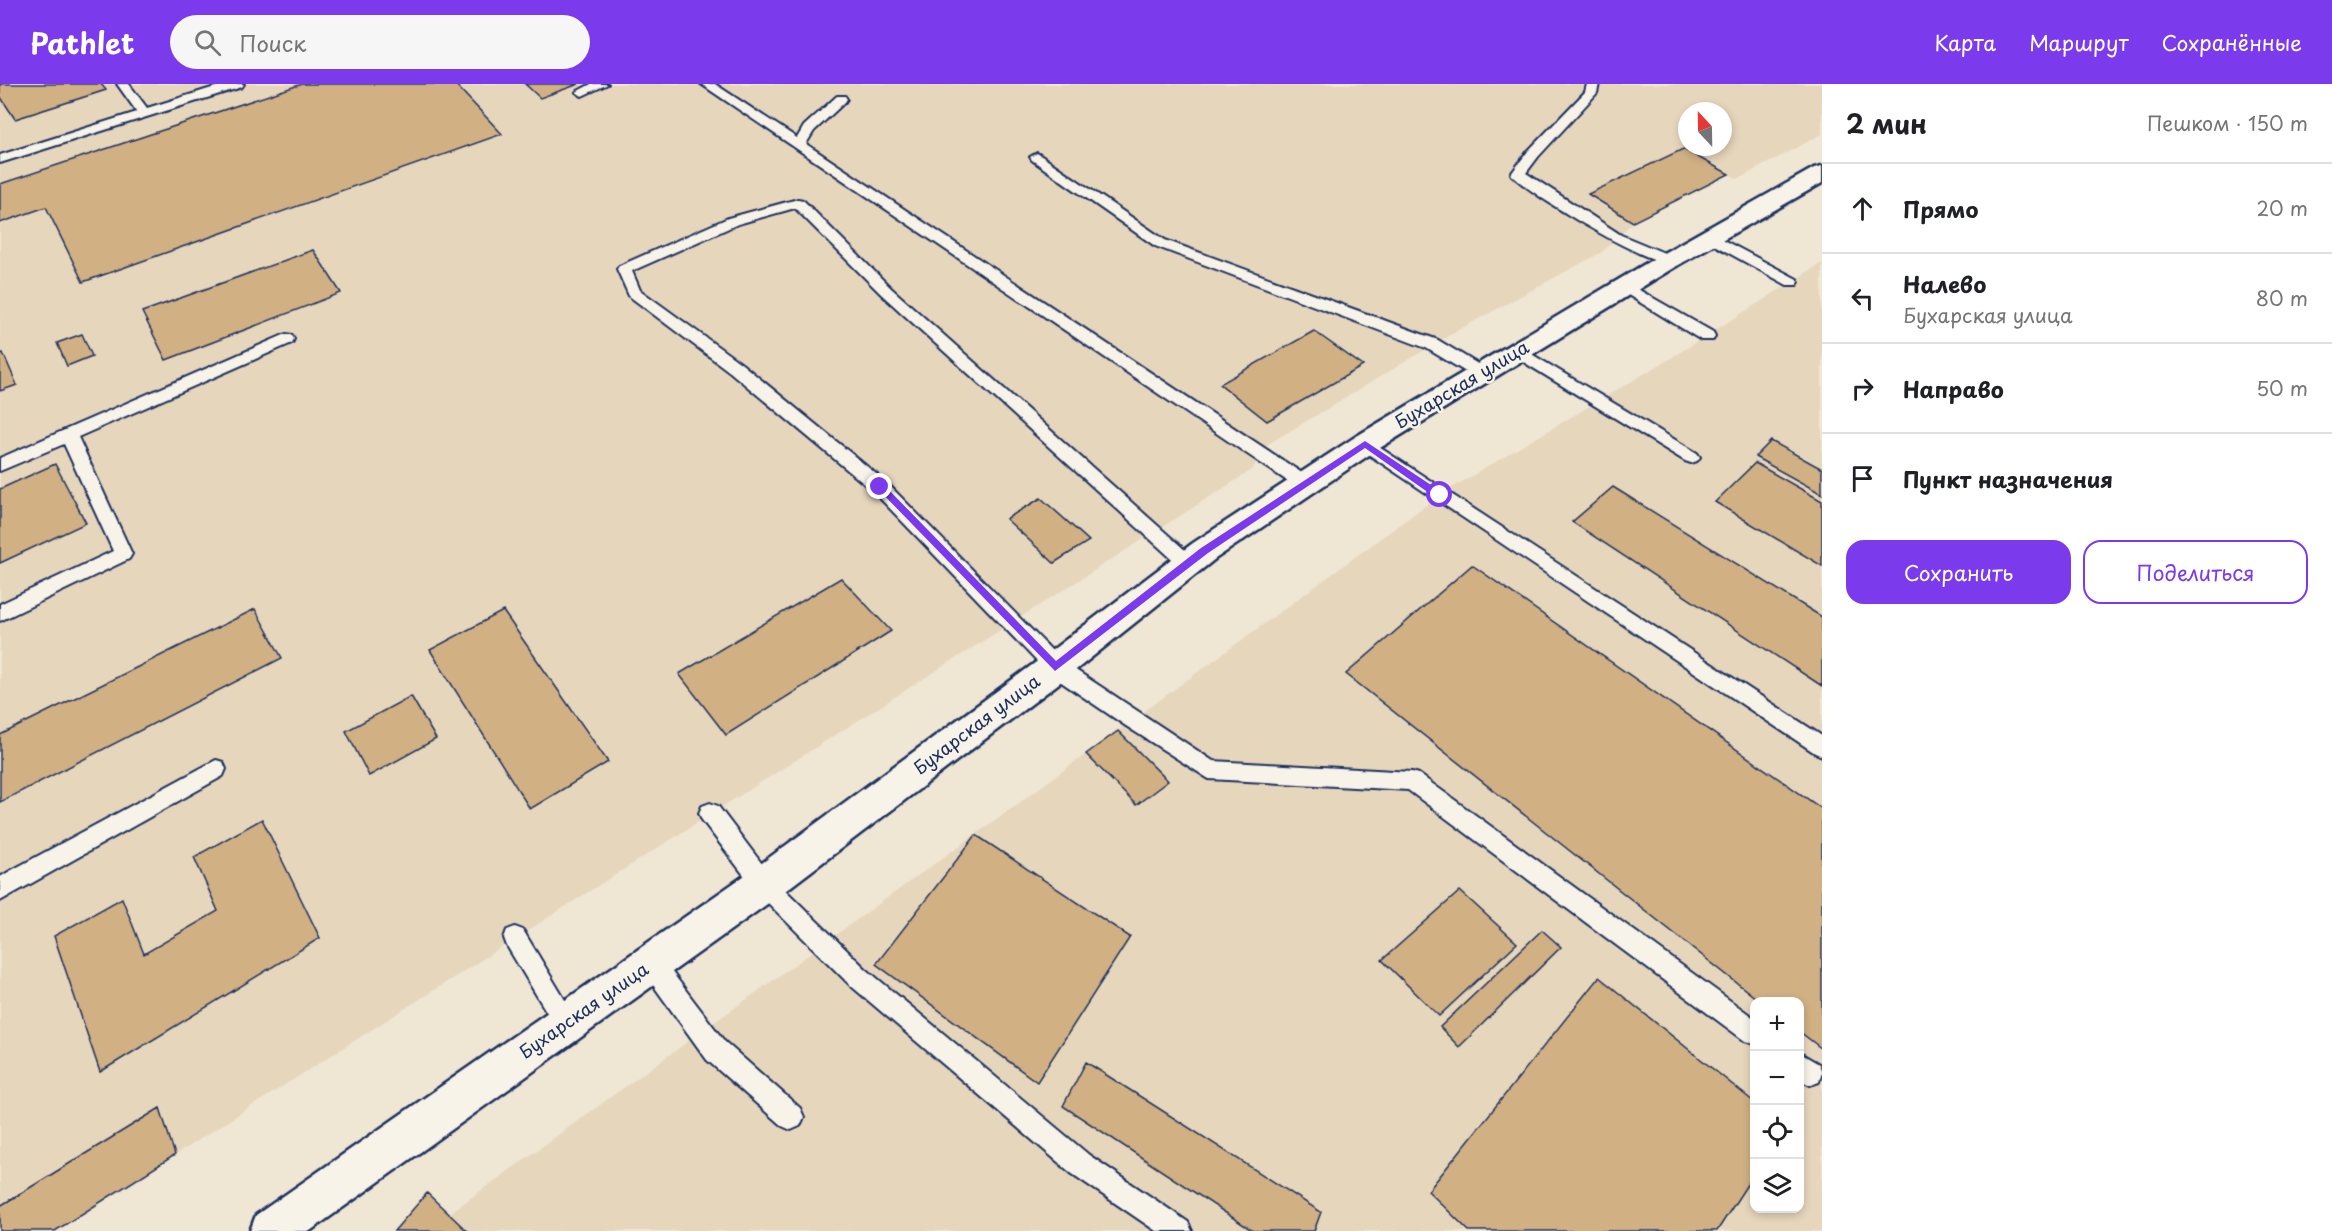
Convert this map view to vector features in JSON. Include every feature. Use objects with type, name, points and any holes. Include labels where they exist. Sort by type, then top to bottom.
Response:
[{"type":"street","name":"Бухарская улица","points":[[272,1231],[764,884],[1055,667],[1188,563],[1365,444],[1480,373],[1669,260],[1818,180]]},
{"type":"lane","points":[[123,84],[144,113]]},
{"type":"lane","points":[[0,159],[238,84]]},
{"type":"lane","points":[[582,92],[602,84]]},
{"type":"lane","points":[[707,84],[1305,484]]},
{"type":"lane","points":[[1593,84],[1591,93],[1533,154],[1518,174],[1616,238],[1669,260]]},
{"type":"lane","points":[[799,145],[808,129],[841,99]]},
{"type":"lane","points":[[1038,157],[1160,243],[1432,344],[1480,373]]},
{"type":"lane","points":[[1188,563],[886,291],[798,203],[733,221],[624,269],[634,293],[735,368],[880,487],[1055,667],[1209,770],[1412,781],[1750,1028]]},
{"type":"lane","points":[[1710,237],[1792,282]]},
{"type":"lane","points":[[1625,287],[1707,336]]},
{"type":"lane","points":[[0,465],[285,339]]},
{"type":"lane","points":[[1518,351],[1691,457]]},
{"type":"lane","points":[[0,614],[123,554],[69,435]]},
{"type":"lane","points":[[1365,444],[1822,747]]},
{"type":"lane","points":[[0,890],[216,770]]},
{"type":"lane","points":[[710,813],[764,884],[858,976],[1080,1164],[1179,1231]]},
{"type":"lane","points":[[515,938],[567,1023]]},
{"type":"lane","points":[[651,963],[716,1050],[791,1117]]},
{"type":"shaded area","points":[[0,84],[1822,84],[1822,134],[1738,179],[1729,174],[1633,222],[1602,252],[1458,330],[1265,446],[1252,470],[55,1231],[0,1231]]},
{"type":"shaded area","points":[[1822,263],[1822,1231],[425,1231],[1030,795],[1440,495],[1671,358]]},
{"type":"building","points":[[0,84],[101,84],[106,90],[15,119],[0,96]]},
{"type":"building","points":[[302,84],[455,84],[502,134],[83,282],[46,207],[0,223],[0,184]]},
{"type":"building","points":[[525,84],[579,84],[540,98]]},
{"type":"building","points":[[1678,151],[1678,156],[1696,156],[1729,174],[1633,222],[1588,194]]},
{"type":"building","points":[[313,250],[341,293],[166,360],[142,312]]},
{"type":"building","points":[[1314,331],[1363,366],[1267,421],[1220,384]]},
{"type":"building","points":[[82,334],[92,356],[67,366],[57,343]]},
{"type":"building","points":[[3,353],[17,385],[0,391],[0,354]]},
{"type":"building","points":[[1771,441],[1822,469],[1822,494],[1755,457]]},
{"type":"building","points":[[1755,463],[1822,501],[1822,566],[1715,502]]},
{"type":"building","points":[[55,464],[86,523],[0,563],[0,489]]},
{"type":"building","points":[[1613,487],[1822,617],[1822,686],[1572,522]]},
{"type":"building","points":[[1041,498],[1089,541],[1054,563],[1006,519]]},
{"type":"building","points":[[1472,565],[1822,809],[1822,1049],[1804,1035],[1804,997],[1755,997],[1346,674]]},
{"type":"building","points":[[841,578],[891,631],[726,735],[679,674]]},
{"type":"building","points":[[255,609],[282,658],[0,802],[0,735]]},
{"type":"building","points":[[503,611],[608,762],[530,809],[430,650]]},
{"type":"building","points":[[411,696],[436,739],[369,776],[346,731]]},
{"type":"building","points":[[1118,731],[1168,781],[1136,805],[1086,754]]},
{"type":"building","points":[[262,819],[320,938],[100,1072],[54,936],[122,898],[144,954],[218,911],[194,857]]},
{"type":"building","points":[[976,835],[1130,937],[1037,1082],[876,964]]},
{"type":"building","points":[[1460,891],[1517,943],[1439,1016],[1382,960]]},
{"type":"building","points":[[1542,930],[1561,947],[1459,1047],[1440,1027]]},
{"type":"building","points":[[1599,977],[1750,1099],[1750,1180],[1717,1231],[1469,1231],[1428,1191]]},
{"type":"building","points":[[1086,1062],[1321,1212],[1314,1231],[1253,1231],[1063,1106]]},
{"type":"building","points":[[160,1108],[175,1155],[55,1231],[0,1231],[0,1206]]},
{"type":"building","points":[[427,1193],[467,1231],[394,1231]]},
{"type":"route","points":[[880,487],[1055,667],[1204,550],[1365,444],[1440,495]]}]
